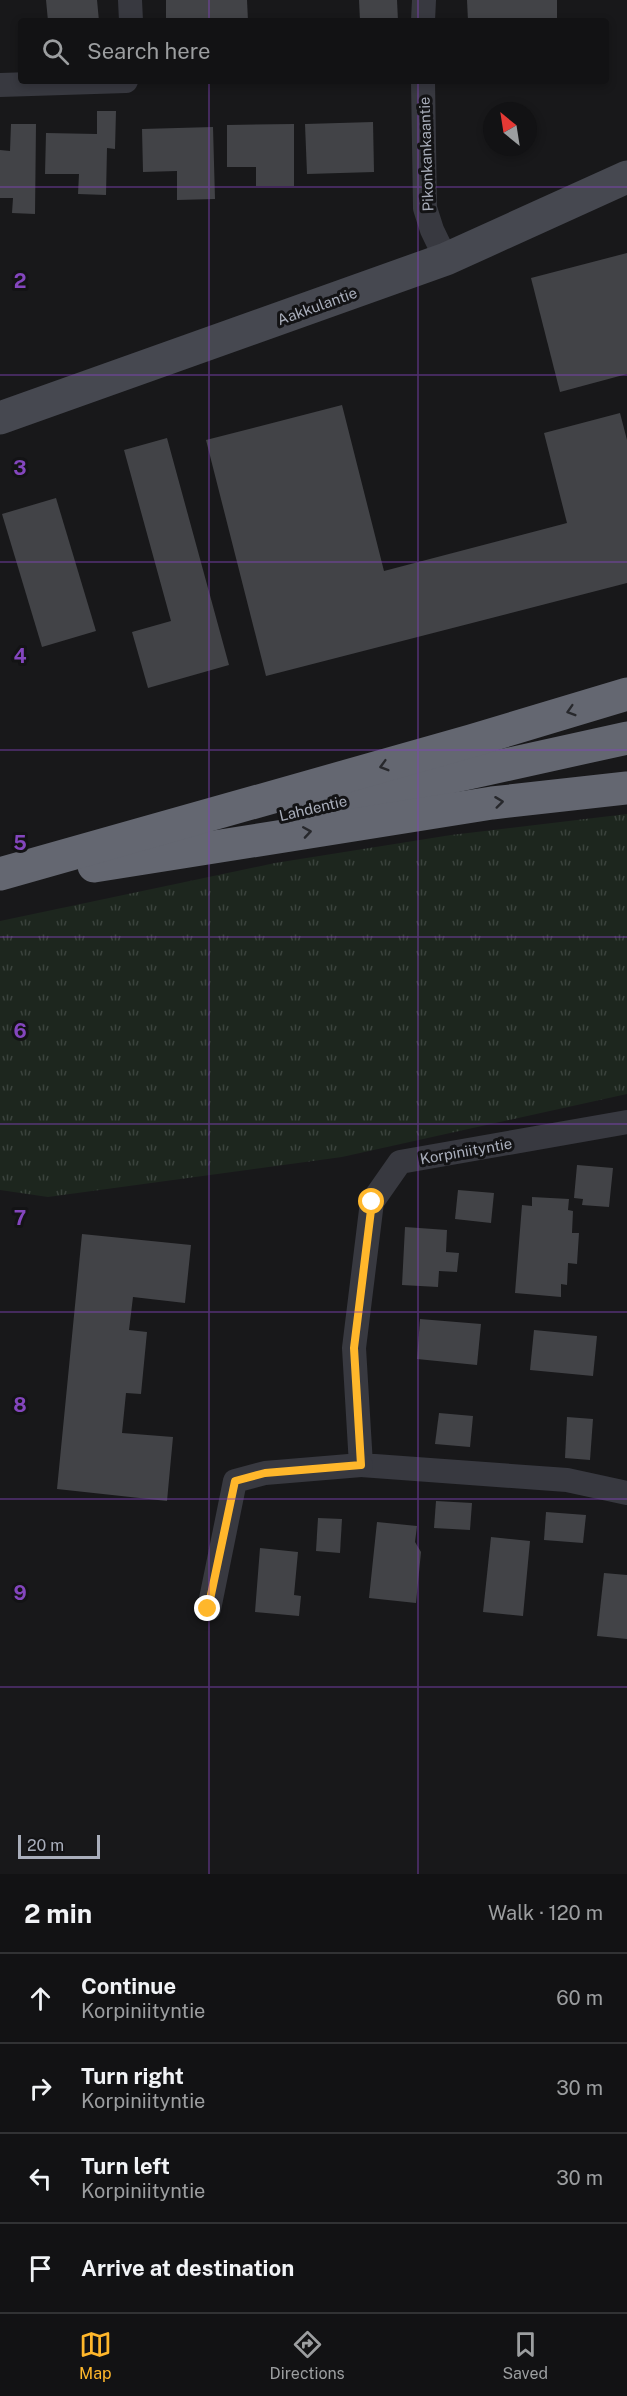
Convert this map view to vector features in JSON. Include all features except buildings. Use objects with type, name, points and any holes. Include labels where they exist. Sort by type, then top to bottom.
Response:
[{"type":"highway","points":[[0,878],[627,694]]},
{"type":"highway","name":"Lahdentie","points":[[0,878],[627,738]]},
{"type":"highway","points":[[0,878],[492,803],[627,788]]},
{"type":"street","points":[[130,0],[131,18]]},
{"type":"street","points":[[423,0],[423,18]]},
{"type":"street","points":[[0,85],[32,84]]},
{"type":"street","name":"Pikonkankaantie","points":[[423,84],[425,208],[432,230],[446,259]]},
{"type":"street","name":"Aakkulantie","points":[[0,418],[446,259],[627,177]]},
{"type":"street","name":"Korpiniityntie","points":[[361,1465],[354,1348],[372,1202],[400,1162],[627,1122]]},
{"type":"street","points":[[208,1609],[235,1481],[265,1473],[361,1465],[567,1480],[627,1493]]},
{"type":"green space","points":[[627,814],[627,1094],[342,1157],[48,1197],[0,1190],[0,921],[275,863],[451,835]]},
{"type":"route","points":[[208,1609],[235,1481],[265,1473],[361,1465],[354,1348],[372,1202]]}]
